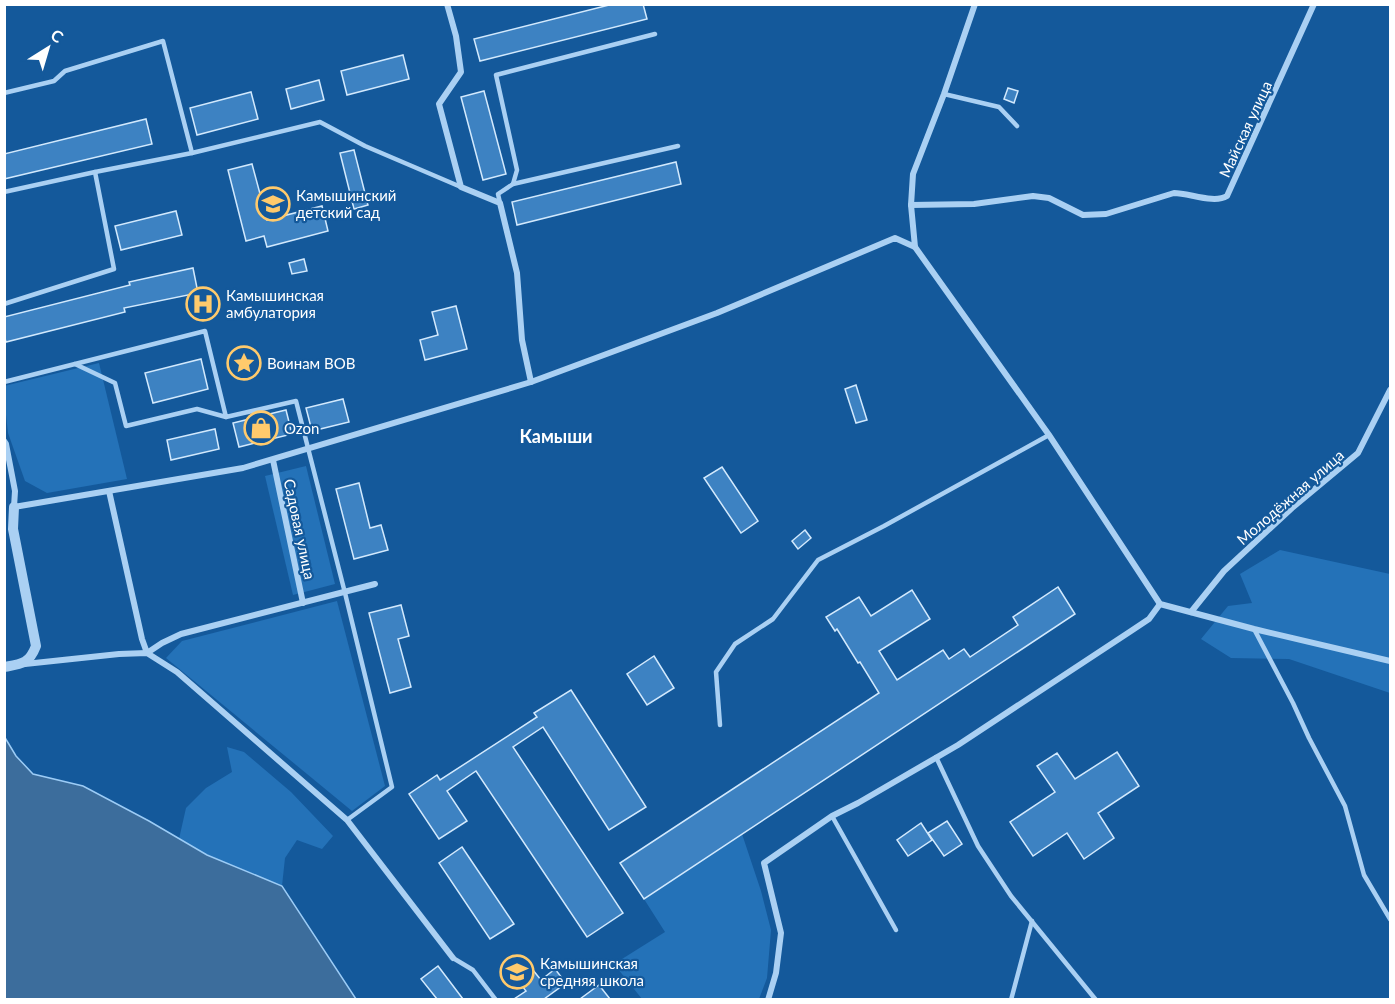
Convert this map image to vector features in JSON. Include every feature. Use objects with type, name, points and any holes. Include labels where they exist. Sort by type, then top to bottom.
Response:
[{"type":"street","points":[[447,4],[456,36],[461,72],[439,104],[462,187],[500,203],[517,273],[522,340],[531,382]]},
{"type":"street","points":[[975,4],[913,174],[911,205],[915,247],[1049,435],[1160,604],[1390,661]]},
{"type":"street","name":"Майская улица","points":[[911,205],[974,204],[1033,196],[1049,198],[1083,215],[1106,214],[1174,193],[1216,200],[1223,199],[1227,196],[1314,4]]},
{"type":"street","points":[[14,507],[243,468],[273,460],[531,382],[717,313],[895,238],[915,247]]},
{"type":"street","name":"Молодёжная улица","points":[[1191,612],[1224,571],[1292,508],[1358,453],[1390,390]]},
{"type":"street","points":[[4,441],[15,491],[13,529],[36,646],[33,654],[24,664]]},
{"type":"street","name":"Садовая улица","points":[[273,460],[303,603]]},
{"type":"street","points":[[110,491],[147,653],[177,672],[347,820],[453,958]]},
{"type":"street","points":[[4,667],[147,653],[181,634],[375,584]]},
{"type":"street","points":[[768,999],[776,974],[781,933],[764,863],[832,816],[967,738],[1131,631],[1149,619],[1160,604]]},
{"type":"lane","points":[[513,183],[517,170],[496,75],[655,34]]},
{"type":"lane","points":[[4,93],[54,81],[65,71],[163,41],[192,153]]},
{"type":"lane","points":[[944,94],[999,107],[1017,126]]},
{"type":"lane","points":[[4,192],[192,153],[320,122],[365,146],[462,187]]},
{"type":"lane","points":[[500,203],[498,194],[513,183],[678,146]]},
{"type":"lane","points":[[4,304],[114,269],[95,172]]},
{"type":"lane","points":[[4,382],[205,331],[226,417]]},
{"type":"lane","points":[[74,364],[116,384],[126,426],[197,409],[226,417],[296,401],[392,788],[347,820]]},
{"type":"lane","points":[[720,725],[716,672],[735,644],[773,619],[818,560],[1049,435]]},
{"type":"lane","points":[[1254,629],[1345,806],[1364,875],[1390,919]]},
{"type":"lane","points":[[936,757],[978,846],[1011,896],[1096,999]]},
{"type":"lane","points":[[832,816],[896,930]]},
{"type":"lane","points":[[1011,999],[1032,921]]},
{"type":"lane","points":[[453,958],[474,970],[496,999]]},
{"type":"shaded area","points":[[99,363],[127,479],[47,493],[25,481],[8,433],[4,386]]},
{"type":"shaded area","points":[[306,466],[335,584],[293,595],[265,476]]},
{"type":"shaded area","points":[[1280,550],[1390,574],[1390,693],[1289,659],[1231,658],[1201,639],[1228,606],[1252,603],[1240,574]]},
{"type":"shaded area","points":[[337,601],[385,786],[352,811],[166,658],[182,641]]},
{"type":"shaded area","points":[[4,736],[16,756],[33,774],[83,786],[207,855],[282,886],[356,999],[5,999]]},
{"type":"shaded area","points":[[227,747],[244,752],[291,792],[333,836],[322,849],[297,840],[285,858],[282,886],[207,855],[179,839],[186,808],[206,788],[232,772]]},
{"type":"shaded area","points":[[742,834],[771,930],[767,978],[759,999],[642,999],[614,964],[665,932],[644,899]]},
{"type":"building","points":[[613,4],[643,4],[647,19],[480,61],[474,39]]},
{"type":"building","points":[[403,55],[409,79],[347,95],[341,71]]},
{"type":"building","points":[[319,80],[324,100],[291,109],[286,89]]},
{"type":"building","points":[[1008,88],[1018,91],[1014,103],[1004,99]]},
{"type":"building","points":[[484,91],[506,174],[483,180],[461,97]]},
{"type":"building","points":[[251,92],[258,119],[197,135],[190,108]]},
{"type":"building","points":[[146,119],[152,144],[4,179],[4,154]]},
{"type":"building","points":[[354,150],[368,205],[354,209],[340,153]]},
{"type":"building","points":[[676,162],[681,184],[517,225],[512,202]]},
{"type":"building","points":[[252,164],[267,220],[322,206],[328,231],[267,247],[264,236],[246,241],[228,170]]},
{"type":"building","points":[[176,211],[182,235],[121,250],[115,226]]},
{"type":"building","points":[[304,259],[307,271],[292,274],[289,263]]},
{"type":"building","points":[[193,268],[198,293],[124,308],[125,312],[6,342],[4,317],[130,285],[129,282]]},
{"type":"building","points":[[456,306],[467,349],[425,360],[420,340],[438,335],[432,312]]},
{"type":"building","points":[[201,359],[208,389],[153,403],[145,373]]},
{"type":"building","points":[[856,385],[867,420],[856,423],[845,389]]},
{"type":"building","points":[[343,399],[349,422],[312,431],[306,408]]},
{"type":"building","points":[[286,410],[292,434],[239,447],[233,423]]},
{"type":"building","points":[[215,429],[219,449],[171,460],[167,440]]},
{"type":"building","points":[[722,467],[758,521],[741,533],[704,478]]},
{"type":"building","points":[[359,483],[370,528],[381,525],[388,550],[354,559],[336,489]]},
{"type":"building","points":[[805,530],[811,538],[798,549],[792,541]]},
{"type":"building","points":[[1058,587],[1075,614],[644,899],[620,863],[879,693],[837,629],[835,631],[826,617],[859,597],[871,616],[912,590],[930,619],[879,651],[897,680],[943,650],[949,659],[964,649],[970,657],[1018,625],[1013,617]]},
{"type":"building","points":[[401,605],[409,636],[398,639],[411,687],[390,693],[369,613]]},
{"type":"building","points":[[654,656],[674,688],[647,705],[627,674]]},
{"type":"building","points":[[571,690],[646,807],[609,830],[543,727],[513,747],[623,913],[587,937],[476,771],[447,791],[467,821],[439,839],[409,794],[437,775],[440,780],[537,717],[534,713]]},
{"type":"building","points":[[1117,752],[1139,786],[1098,813],[1114,838],[1084,859],[1067,833],[1033,856],[1010,822],[1055,792],[1037,766],[1057,753],[1075,779]]},
{"type":"building","points":[[947,821],[962,844],[944,856],[928,833]]},
{"type":"building","points":[[921,823],[932,840],[908,856],[897,840]]},
{"type":"building","points":[[462,847],[514,924],[490,939],[439,863]]},
{"type":"building","points":[[524,959],[541,980],[555,969],[566,983],[544,999],[514,999],[526,991],[510,970]]},
{"type":"building","points":[[438,966],[463,999],[437,999],[421,979]]},
{"type":"building","points":[[599,985],[610,999],[580,999]]},
{"type":"place","name":"Камышинский детский сад","points":[[273,204]]},
{"type":"place","name":"Камышинская амбулатория","points":[[203,304]]},
{"type":"place","name":"Воинам ВОВ","points":[[244,363]]},
{"type":"place","name":"Ozon","points":[[261,428]]},
{"type":"place","name":"Камышинская средняя школа","points":[[517,972]]},
{"type":"district","name":"Камыши","points":[[556,436]]}]
